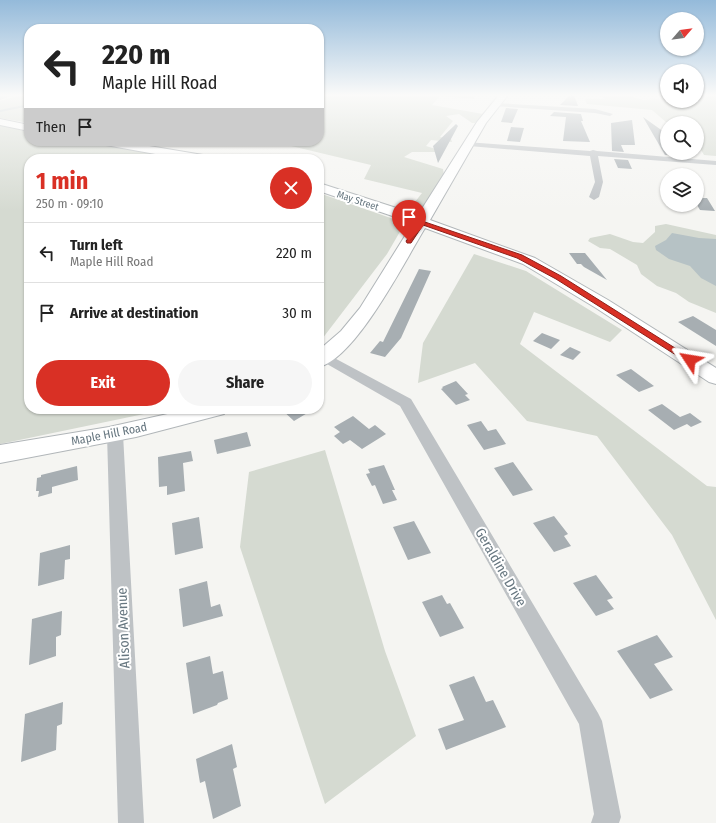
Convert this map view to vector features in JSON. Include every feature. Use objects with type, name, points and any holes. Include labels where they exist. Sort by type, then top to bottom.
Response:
[{"type":"street","points":[[324,357],[348,335],[367,311],[476,133]]},
{"type":"street","points":[[469,144],[593,152],[716,163]]},
{"type":"street","points":[[129,146],[174,154]]},
{"type":"street","points":[[593,152],[599,182],[594,197]]},
{"type":"street","name":"May Street","points":[[324,189],[422,222],[534,263],[602,304],[716,377]]},
{"type":"street","name":"Geraldine Drive","points":[[324,360],[406,403],[590,721],[608,817],[604,823]]},
{"type":"street","name":"Maple Hill Road","points":[[0,454],[115,434],[181,420],[200,414]]},
{"type":"street","name":"Alison Avenue","points":[[115,434],[131,823]]},
{"type":"shaded area","points":[[0,133],[24,133],[24,146],[110,146],[153,154],[24,154],[24,414],[144,414],[0,444]]},
{"type":"shaded area","points":[[324,133],[443,133],[440,137],[451,139],[452,142],[431,140],[426,146],[439,150],[438,152],[412,152],[404,157],[443,169],[444,175],[424,207],[411,207],[422,193],[364,179],[371,165],[291,146],[324,146]]},
{"type":"shaded area","points":[[704,133],[716,133],[716,156],[704,155]]},
{"type":"shaded area","points":[[324,195],[405,223],[387,254],[324,336]]},
{"type":"shaded area","points":[[666,224],[716,235],[716,313],[689,302],[676,293],[657,286],[641,274],[637,265],[610,249],[600,248],[588,241],[590,238],[610,234],[633,242],[643,243],[655,232],[655,226]]},
{"type":"shaded area","points":[[672,233],[699,238],[716,239],[716,286],[701,278],[690,266],[669,259],[656,250],[655,246],[666,240]]},
{"type":"shaded area","points":[[474,254],[526,271],[622,330],[610,342],[534,312],[520,344],[707,486],[716,487],[716,620],[672,535],[597,436],[527,421],[475,363],[418,383],[423,343]]},
{"type":"shaded area","points":[[325,450],[385,651],[416,736],[325,804],[240,547],[249,472]]},
{"type":"building","points":[[446,133],[454,133],[438,163],[433,146]]},
{"type":"building","points":[[509,133],[522,133],[520,142],[507,141]]},
{"type":"building","points":[[564,133],[586,133],[590,142],[563,141]]},
{"type":"building","points":[[611,133],[634,133],[635,145],[621,145],[624,152],[612,151]]},
{"type":"building","points":[[652,133],[660,133],[660,146]]},
{"type":"building","points":[[614,159],[628,160],[632,169],[618,168]]},
{"type":"building","points":[[704,198],[707,198],[715,211],[704,210]]},
{"type":"building","points":[[569,253],[585,253],[607,280],[581,264],[577,264]]},
{"type":"building","points":[[419,269],[431,271],[401,338],[385,357],[370,353],[380,341],[383,342]]},
{"type":"building","points":[[693,316],[716,330],[716,346],[678,322]]},
{"type":"building","points":[[542,333],[560,340],[551,349],[533,341]]},
{"type":"building","points":[[570,347],[581,352],[573,360],[560,355]]},
{"type":"building","points":[[631,369],[654,386],[639,392],[616,375]]},
{"type":"building","points":[[456,381],[468,394],[465,395],[470,400],[456,405],[441,389],[443,388],[442,387]]},
{"type":"building","points":[[662,404],[680,417],[690,413],[702,422],[691,427],[687,424],[674,430],[648,410]]},
{"type":"building","points":[[286,414],[306,414],[294,421]]},
{"type":"building","points":[[353,416],[369,429],[375,425],[386,434],[362,449],[350,440],[343,444],[334,436],[340,432],[334,427]]},
{"type":"building","points":[[481,421],[488,431],[496,429],[506,444],[484,450],[467,425]]},
{"type":"building","points":[[247,432],[251,446],[217,454],[214,440]]},
{"type":"building","points":[[191,451],[193,461],[183,463],[185,491],[167,495],[167,486],[159,487],[158,457]]},
{"type":"building","points":[[513,462],[533,490],[513,496],[494,468]]},
{"type":"building","points":[[384,465],[395,490],[392,490],[397,500],[383,504],[375,485],[372,486],[366,474],[370,473],[368,469]]},
{"type":"building","points":[[77,466],[78,480],[52,487],[52,493],[38,497],[39,491],[36,491],[37,478],[41,477],[41,475]]},
{"type":"building","points":[[554,516],[568,534],[564,536],[571,546],[554,552],[533,523]]},
{"type":"building","points":[[199,517],[203,548],[175,555],[172,523]]},
{"type":"building","points":[[414,521],[431,553],[408,560],[393,527]]},
{"type":"building","points":[[70,545],[70,559],[65,560],[64,579],[38,586],[40,553]]},
{"type":"building","points":[[596,575],[613,598],[607,600],[614,609],[596,616],[573,583]]},
{"type":"building","points":[[207,581],[211,607],[220,604],[223,616],[183,627],[179,589]]},
{"type":"building","points":[[442,595],[447,604],[450,603],[464,628],[440,637],[422,602]]},
{"type":"building","points":[[62,611],[61,635],[56,637],[56,656],[29,665],[32,619]]},
{"type":"building","points":[[657,635],[673,657],[654,664],[673,690],[650,699],[617,651]]},
{"type":"building","points":[[210,656],[213,674],[223,671],[228,699],[193,714],[186,663]]},
{"type":"building","points":[[474,676],[486,702],[493,700],[506,727],[446,750],[438,729],[464,720],[449,685]]},
{"type":"building","points":[[63,702],[62,724],[57,726],[56,750],[21,762],[25,714]]},
{"type":"building","points":[[232,744],[237,767],[233,769],[241,806],[213,819],[205,781],[200,783],[196,759]]},
{"type":"route","points":[[409,241],[422,222],[520,257],[558,277],[690,360]]}]
